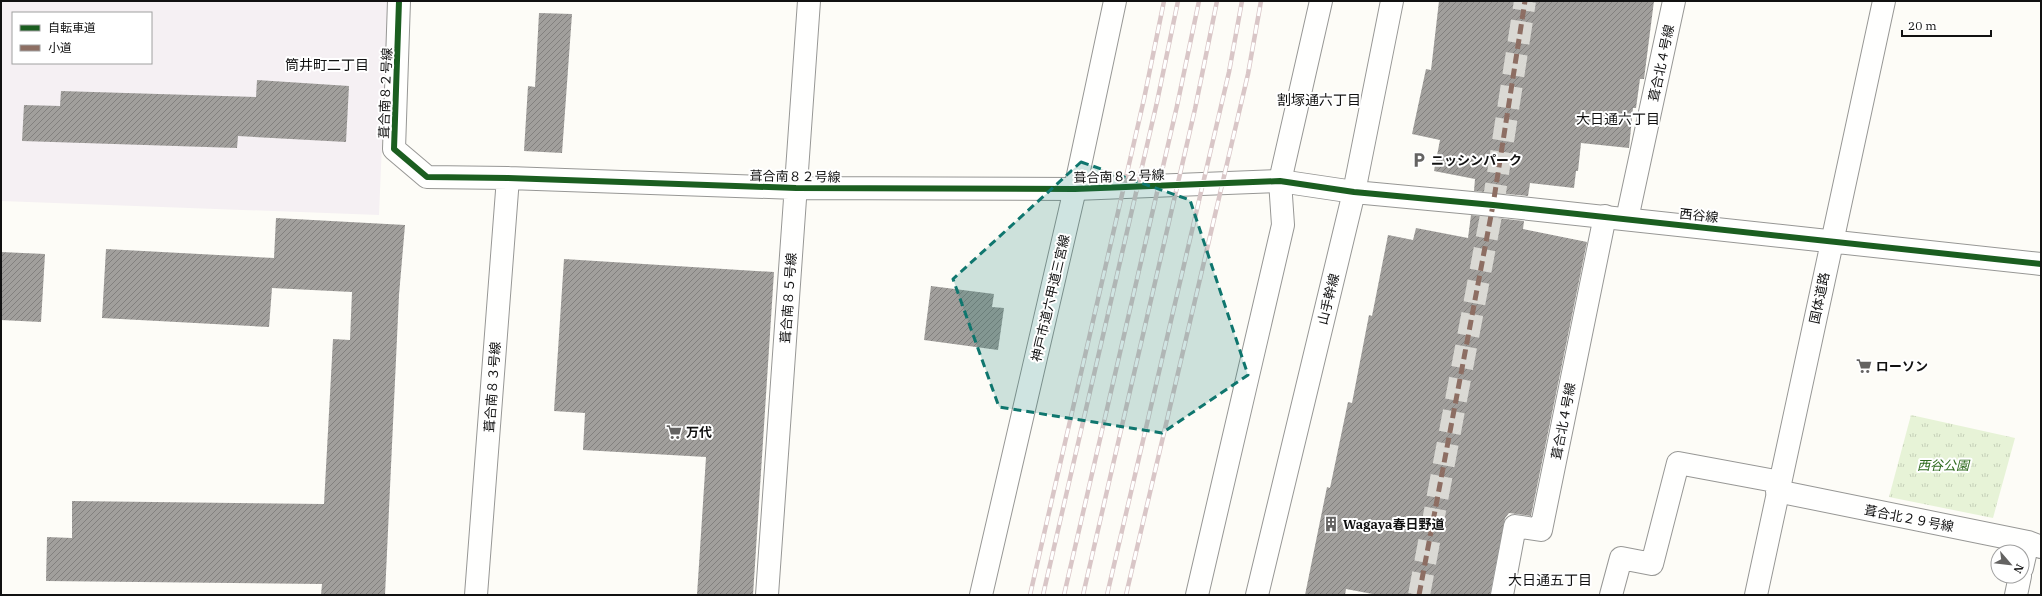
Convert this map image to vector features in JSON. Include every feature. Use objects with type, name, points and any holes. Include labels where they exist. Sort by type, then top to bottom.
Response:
[{"type":"street","name":"葺合南８２号線","points":[[399,1],[394,149],[427,177],[508,178],[796,188],[1075,189],[1280,181],[1354,192]]},
{"type":"street","name":"葺合南８５号線","points":[[767,595],[810,1]]},
{"type":"street","name":"神戸市道六甲道三宮線","points":[[981,595],[1075,189],[1115,1]]},
{"type":"street","points":[[1197,595],[1283,225],[1280,181],[1321,1]]},
{"type":"street","name":"山手幹線","points":[[1257,595],[1354,192],[1392,1]]},
{"type":"street","name":"葺合北４号線","points":[[1627,219],[1674,1]]},
{"type":"street","name":"国体道路","points":[[1756,595],[1778,486],[1884,1]]},
{"type":"street","name":"葺合南８３号線","points":[[476,595],[508,178]]},
{"type":"street","name":"西谷線","points":[[1354,192],[1604,216],[2041,264]]},
{"type":"street","name":"葺合北４号線","points":[[1502,595],[1515,526],[1541,530],[1604,216]]},
{"type":"street","name":"葺合北２９号線","points":[[1611,595],[1621,558],[1652,564],[1678,464],[2034,545]]},
{"type":"street","points":[[2016,595],[2018,584]]},
{"type":"highlighted area","points":[[1081,162],[1190,200],[1248,375],[1162,433],[999,407],[953,279]]},
{"type":"shaded area","points":[[1,1],[388,1],[379,215],[1,201]]},
{"type":"green space","name":"西谷公園","points":[[1911,415],[2015,438],[1993,518],[1889,497]]},
{"type":"building","points":[[1439,1],[1654,1],[1644,79],[1640,79],[1636,108],[1633,108],[1629,148],[1581,143],[1578,171],[1576,171],[1574,188],[1530,183],[1528,196],[1474,191],[1475,179],[1434,171],[1440,140],[1412,134],[1426,69],[1431,70]]},
{"type":"building","points":[[539,13],[572,14],[562,153],[524,151],[528,86],[535,87]]},
{"type":"building","points":[[257,80],[349,86],[346,142],[238,136],[237,148],[22,141],[24,105],[60,106],[61,91],[256,97]]},
{"type":"building","points":[[1471,215],[1524,221],[1523,229],[1587,242],[1531,516],[1509,513],[1505,518],[1490,595],[1378,595],[1346,589],[1345,595],[1305,595],[1327,487],[1330,488],[1348,402],[1352,403],[1369,315],[1372,316],[1388,235],[1413,240],[1416,228],[1468,238]]},
{"type":"building","points":[[276,218],[405,225],[399,295],[385,595],[321,595],[322,584],[46,581],[47,537],[72,538],[72,501],[324,504],[333,339],[350,340],[352,292],[272,288],[269,327],[102,318],[106,249],[274,258]]},
{"type":"building","points":[[1,252],[45,254],[41,322],[1,320]]},
{"type":"building","name":"万代","points":[[564,259],[774,272],[753,595],[697,595],[706,457],[583,450],[585,413],[554,411]]},
{"type":"building","points":[[931,286],[994,294],[992,307],[1004,308],[998,350],[924,340]]},
{"type":"tunnel","points":[[1419,595],[1493,205],[1525,1]]},
{"type":"railway","points":[[1030,595],[1144,99],[1164,1]]},
{"type":"railway","points":[[1043,595],[1157,102],[1178,1]]},
{"type":"railway","points":[[1064,595],[1177,106],[1199,1]]},
{"type":"railway","points":[[1083,595],[1195,109],[1217,1]]},
{"type":"railway","points":[[1107,595],[1229,72],[1242,1]]},
{"type":"railway","points":[[1126,595],[1248,74],[1261,1]]},
{"type":"marked path","points":[[1419,595],[1493,205],[1525,1]]},
{"type":"cycle path","points":[[399,1],[394,149],[427,177],[508,178],[796,188],[1075,189],[1280,181],[1354,192],[1493,205],[2041,264]]},
{"type":"place","name":"ニッシンパーク","points":[[1419,160]]},
{"type":"place","name":"ローソン","points":[[1864,366]]},
{"type":"place","name":"万代","points":[[674,432]]},
{"type":"place","name":"Wagaya春日野道","points":[[1331,524]]},
{"type":"district","name":"筒井町二丁目","points":[[327,65]]},
{"type":"district","name":"割塚通六丁目","points":[[1319,100]]},
{"type":"district","name":"大日通六丁目","points":[[1618,119]]},
{"type":"district","name":"大日通五丁目","points":[[1550,580]]}]
